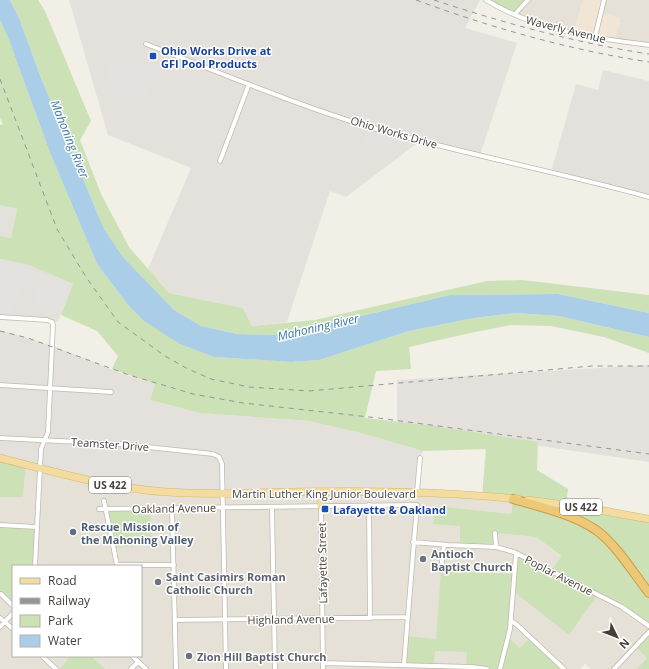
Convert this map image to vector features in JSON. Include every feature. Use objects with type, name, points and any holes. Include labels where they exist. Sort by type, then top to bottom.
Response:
[{"type":"highway","points":[[513,499],[569,516],[597,531],[611,543],[649,593]]},
{"type":"main road","name":"Martin Luther King Junior Boulevard","points":[[0,458],[94,482],[132,489],[222,494],[417,492],[513,499],[593,509],[649,519]]},
{"type":"main road","points":[[321,506],[322,497],[328,492]]},
{"type":"street","name":"Waverly Avenue","points":[[486,0],[531,22],[595,37],[649,45]]},
{"type":"street","points":[[515,14],[528,0]]},
{"type":"street","points":[[595,37],[604,0]]},
{"type":"street","name":"Ohio Works Drive","points":[[146,44],[249,84],[372,128],[649,197]]},
{"type":"street","points":[[220,161],[249,84]]},
{"type":"street","points":[[0,317],[50,321],[52,325],[53,346],[48,432],[41,449],[35,565]]},
{"type":"street","points":[[0,385],[111,392]]},
{"type":"street","name":"Teamster Drive","points":[[0,438],[134,445],[213,454],[219,457],[222,464],[222,494]]},
{"type":"street","points":[[417,492],[420,458]]},
{"type":"street","points":[[222,494],[226,669]]},
{"type":"street","points":[[104,501],[117,565],[174,565]]},
{"type":"street","points":[[369,505],[370,618]]},
{"type":"street","name":"Oakland Avenue","points":[[99,509],[417,505],[413,542]]},
{"type":"street","points":[[272,506],[275,669]]},
{"type":"street","name":"Lafayette Street","points":[[321,506],[323,669]]},
{"type":"street","points":[[172,508],[176,669]]},
{"type":"street","points":[[0,525],[37,527]]},
{"type":"street","points":[[495,533],[496,547]]},
{"type":"street","points":[[404,664],[413,542]]},
{"type":"street","name":"Poplar Avenue","points":[[413,542],[496,547],[516,554],[622,608],[649,626]]},
{"type":"street","points":[[441,570],[444,545]]},
{"type":"street","points":[[500,669],[511,621],[516,554]]},
{"type":"street","points":[[1,594],[12,605]]},
{"type":"street","points":[[0,627],[12,614]]},
{"type":"street","name":"Highland Avenue","points":[[175,620],[408,617]]},
{"type":"street","points":[[0,618],[12,629]]},
{"type":"street","points":[[511,621],[564,669]]},
{"type":"street","points":[[614,669],[649,632]]},
{"type":"street","points":[[43,657],[56,669]]},
{"type":"street","points":[[133,657],[146,669]]},
{"type":"street","points":[[131,669],[138,662]]},
{"type":"street","points":[[323,663],[404,664],[426,667],[472,667],[487,669]]},
{"type":"street","points":[[378,664],[378,669]]},
{"type":"shaded area","points":[[69,0],[480,0],[465,28],[517,43],[480,155],[420,141],[346,197],[330,191],[287,322],[252,326],[243,308],[169,293],[148,269],[191,168],[108,135]]},
{"type":"shaded area","points":[[528,0],[583,0],[574,33],[531,22],[515,14]]},
{"type":"shaded area","points":[[583,0],[604,0],[601,13],[621,18],[615,40],[574,33]]},
{"type":"shaded area","points":[[604,0],[649,0],[649,45],[615,40],[601,13]]},
{"type":"shaded area","points":[[115,54],[156,69],[142,108],[101,93]]},
{"type":"shaded area","points":[[603,70],[649,81],[649,197],[551,172],[576,84],[598,90]]},
{"type":"shaded area","points":[[365,132],[395,141],[392,151],[362,142]]},
{"type":"shaded area","points":[[0,205],[17,209],[11,238],[0,236]]},
{"type":"shaded area","points":[[0,259],[29,265],[73,284],[58,322],[0,317]]},
{"type":"shaded area","points":[[0,261],[24,267],[69,285],[56,317],[32,308],[38,292],[22,286],[12,312],[0,310]]},
{"type":"shaded area","points":[[0,330],[53,346],[123,374],[155,384],[150,400],[200,413],[309,421],[361,433],[423,451],[420,458],[417,492],[151,491],[0,458]]},
{"type":"shaded area","points":[[649,365],[649,462],[397,425],[397,380]]},
{"type":"shaded area","points":[[26,465],[327,492],[513,499],[511,514],[495,533],[536,537],[561,557],[551,571],[622,607],[649,626],[648,658],[637,669],[591,669],[585,664],[580,669],[563,669],[530,638],[500,669],[0,669],[0,497],[23,497]]},
{"type":"green space","points":[[10,0],[38,0],[45,11],[91,121],[80,140],[101,194],[129,247],[169,293],[243,308],[252,326],[315,320],[487,281],[522,280],[649,295],[649,313],[558,294],[450,295],[281,335],[237,334],[201,326],[174,310],[123,257],[104,229],[41,78],[19,18]]},
{"type":"green space","points":[[486,0],[528,0],[515,14]]},
{"type":"green space","points":[[0,20],[9,40],[49,150],[97,264],[128,305],[180,344],[214,357],[291,362],[319,360],[409,331],[474,318],[517,313],[559,316],[649,337],[649,353],[604,337],[551,326],[511,325],[409,347],[411,369],[376,371],[365,418],[434,426],[538,442],[537,470],[568,489],[566,505],[649,519],[649,590],[616,547],[596,530],[585,523],[572,518],[594,531],[608,544],[649,597],[649,626],[622,607],[597,595],[569,635],[513,591],[508,637],[520,648],[531,637],[563,669],[426,669],[426,665],[404,664],[406,636],[436,639],[441,571],[514,574],[516,554],[551,571],[561,556],[536,537],[495,533],[496,547],[460,546],[460,526],[433,524],[435,506],[511,514],[513,499],[482,496],[486,449],[423,451],[361,433],[309,421],[200,413],[150,400],[155,384],[112,369],[118,356],[97,331],[61,315],[73,284],[29,265],[0,259],[0,236],[11,238],[17,209],[0,205],[0,125],[3,124],[0,118]],"holes":[[[435,651],[467,652],[466,666],[434,665]]]},
{"type":"green space","points":[[0,458],[26,465],[23,497],[0,497]]},
{"type":"green space","points":[[105,509],[150,509],[152,545],[113,548]]},
{"type":"green space","points":[[0,525],[37,527],[35,565],[12,565],[12,605],[0,593]]},
{"type":"green space","points":[[649,632],[649,669],[637,669],[647,658],[635,646]]},
{"type":"green space","points":[[66,657],[92,657],[105,669],[60,669],[68,659]]},
{"type":"water","name":"Mahoning River","points":[[0,0],[10,0],[19,18],[41,78],[104,229],[123,257],[174,310],[201,326],[237,334],[281,335],[450,295],[558,294],[649,313],[649,337],[559,316],[517,313],[474,318],[409,331],[319,360],[291,362],[214,357],[180,344],[144,321],[128,305],[97,264],[49,150],[9,40],[0,20]]},
{"type":"railway","points":[[416,0],[473,20],[531,37],[590,51],[649,62]]},
{"type":"railway","points":[[434,0],[540,32],[649,54]]},
{"type":"railway","points":[[0,79],[57,229],[86,277],[118,322],[165,356],[188,369],[211,379],[249,387],[309,391],[592,366],[649,366]]},
{"type":"railway","points":[[0,331],[28,338],[129,375],[193,394],[243,403],[378,418],[649,454]]},
{"type":"place","name":"Ohio Works Drive at GFI Pool Products","points":[[153,56]]},
{"type":"place","name":"Lafayette & Oakland","points":[[325,509]]},
{"type":"place","name":"Rescue Mission of the Mahoning Valley","points":[[73,532]]},
{"type":"place","name":"Antioch Baptist Church","points":[[423,559]]},
{"type":"place","name":"Saint Casimirs Roman Catholic Church","points":[[158,582]]},
{"type":"place","name":"Zion Hill Baptist Church","points":[[189,656]]}]
